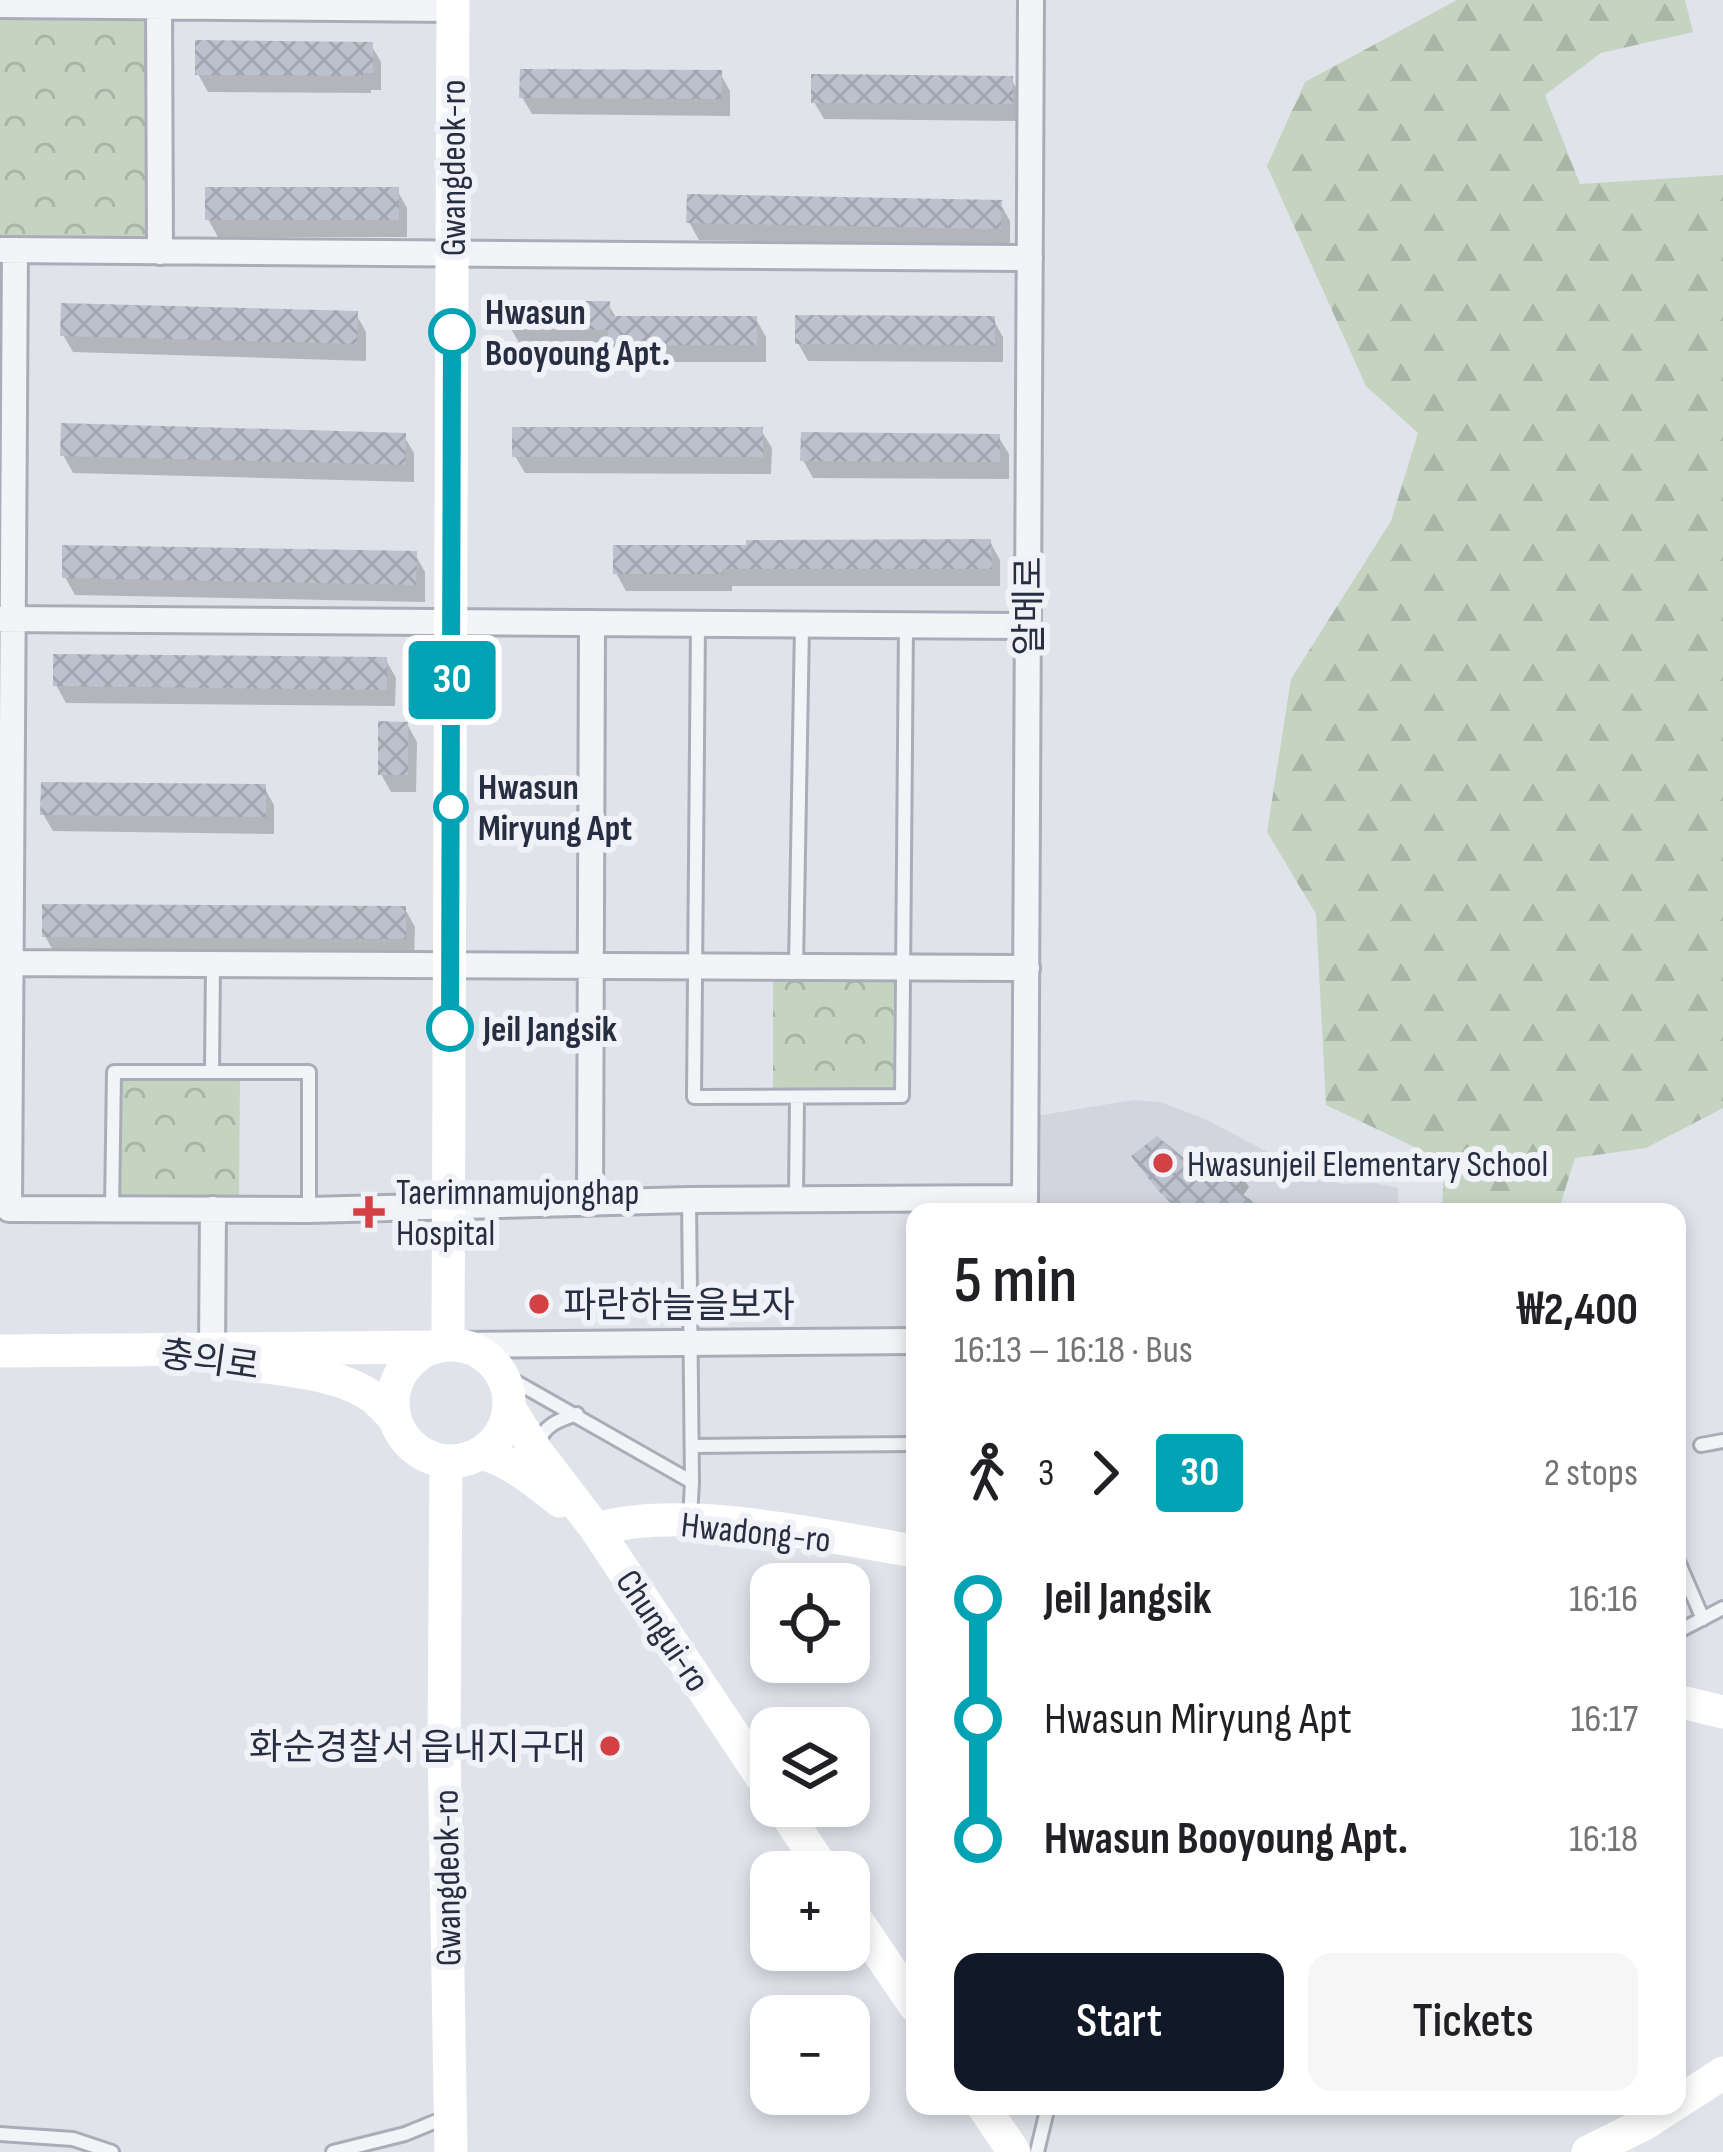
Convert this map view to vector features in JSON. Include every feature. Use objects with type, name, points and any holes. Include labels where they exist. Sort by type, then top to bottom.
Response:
[{"type":"street","name":"알메로","points":[[1025,1203],[1031,0]]},
{"type":"street","points":[[159,3],[160,252]]},
{"type":"street","points":[[0,5],[452,4]]},
{"type":"street","name":"Gwangdeok-ro","points":[[447,1346],[452,4]]},
{"type":"street","points":[[949,1203],[796,1199],[309,1210],[9,1209],[8,250],[1030,258]]},
{"type":"street","points":[[7,619],[1028,626]]},
{"type":"street","points":[[590,1203],[592,623]]},
{"type":"street","points":[[6,963],[1027,968]]},
{"type":"street","points":[[212,1350],[213,1210]]},
{"type":"street","points":[[447,1346],[477,1351],[491,1360],[502,1373],[510,1408],[496,1441],[464,1460],[446,1461],[429,1457],[402,1435],[392,1401],[404,1368],[416,1355],[447,1346],[906,1341]]},
{"type":"street","name":"충의로","points":[[143,1351],[447,1346]]},
{"type":"street","points":[[0,1351],[143,1351]]},
{"type":"street","name":"충의로","points":[[143,1351],[346,1384],[373,1397],[394,1419]]},
{"type":"street","points":[[510,1408],[596,1529]]},
{"type":"street","points":[[481,1453],[499,1457],[521,1471],[596,1529]]},
{"type":"street","name":"Gwangdeok-ro","points":[[446,1461],[444,1744],[451,2152]]},
{"type":"street","name":"Hwadong-ro","points":[[596,1529],[618,1523],[690,1520],[906,1550]]},
{"type":"street","name":"Chungui-ro","points":[[596,1529],[750,1760]]},
{"type":"street","points":[[1686,1703],[1723,1712]]},
{"type":"street","points":[[870,1940],[906,1993]]},
{"type":"street","points":[[1686,2097],[1723,2072]]},
{"type":"street","points":[[989,2115],[1014,2152]]},
{"type":"street","points":[[1588,2152],[1658,2115]]},
{"type":"lane","points":[[698,624],[694,1097],[902,1096],[906,625]]},
{"type":"lane","points":[[796,967],[802,625]]},
{"type":"lane","points":[[212,1072],[213,964]]},
{"type":"lane","points":[[112,1210],[114,1072],[309,1072],[309,1210]]},
{"type":"lane","points":[[796,1097],[796,1199]]},
{"type":"lane","points":[[689,1200],[690,1520]]},
{"type":"lane","points":[[502,1373],[692,1482]]},
{"type":"lane","points":[[537,1452],[547,1428],[574,1413]]},
{"type":"lane","points":[[1701,1445],[1723,1441]]},
{"type":"lane","points":[[692,1446],[906,1444]]},
{"type":"lane","points":[[1686,1580],[1702,1619]]},
{"type":"lane","points":[[1686,1627],[1723,1608]]},
{"type":"lane","points":[[333,2152],[405,2134],[450,2115]]},
{"type":"lane","points":[[1037,2152],[1046,2115]]},
{"type":"lane","points":[[0,2134],[73,2139],[112,2152]]},
{"type":"shaded area","name":"Hwasunjeil Elementary School","points":[[1134,1100],[1160,1102],[1205,1119],[1306,1172],[1342,1184],[1398,1188],[1398,1203],[1038,1203],[1036,1116]]},
{"type":"green space","points":[[1457,0],[1685,0],[1693,32],[1601,53],[1545,95],[1580,184],[1723,175],[1723,1108],[1646,1148],[1575,1158],[1561,1203],[1442,1203],[1444,1161],[1326,1105],[1316,914],[1267,832],[1291,679],[1391,521],[1418,433],[1366,386],[1267,166],[1305,82]]},
{"type":"green space","points":[[0,10],[140,12],[153,26],[151,234],[141,239],[0,235]]},
{"type":"green space","points":[[773,975],[894,976],[893,1092],[773,1091]]},
{"type":"green space","points":[[119,1078],[240,1079],[239,1201],[118,1200]]},
{"type":"building","points":[[195,40],[373,42],[373,73],[195,75]]},
{"type":"building","points":[[520,69],[722,70],[721,99],[519,98]]},
{"type":"building","points":[[811,74],[1013,76],[1013,104],[811,103]]},
{"type":"building","points":[[205,187],[399,187],[399,220],[205,220]]},
{"type":"building","points":[[687,194],[1002,200],[1001,229],[686,223]]},
{"type":"building","points":[[508,301],[610,301],[610,316],[757,316],[757,345],[608,345],[608,330],[508,329]]},
{"type":"building","points":[[61,303],[358,311],[357,344],[60,336]]},
{"type":"building","points":[[795,315],[995,316],[995,345],[795,344]]},
{"type":"building","points":[[61,423],[406,433],[405,465],[60,456]]},
{"type":"building","points":[[512,427],[763,427],[763,457],[512,457]]},
{"type":"building","points":[[801,432],[1000,434],[1000,462],[800,461]]},
{"type":"building","points":[[991,539],[992,569],[613,574],[613,545]]},
{"type":"building","points":[[62,545],[417,551],[416,585],[62,578]]},
{"type":"building","points":[[53,654],[387,657],[387,690],[53,686]]},
{"type":"building","points":[[378,721],[408,722],[408,775],[378,775]]},
{"type":"building","points":[[41,782],[266,784],[266,817],[40,815]]},
{"type":"building","points":[[42,904],[406,906],[406,939],[42,937]]},
{"type":"building","points":[[1157,1136],[1190,1163],[1202,1148],[1247,1177],[1237,1191],[1256,1203],[1176,1203],[1161,1194],[1131,1156]]},
{"type":"bus line","name":"30","points":[[450,1028],[452,332]]},
{"type":"place","name":"Hwasun Booyoung Apt.","points":[[452,332]]},
{"type":"place","name":"Hwasun Miryung Apt","points":[[451,807]]},
{"type":"place","name":"Jeil Jangsik","points":[[450,1028]]},
{"type":"place","name":"Hwasunjeil Elementary School","points":[[1163,1163]]},
{"type":"place","name":"Taerimnamujonghap Hospital","points":[[369,1212]]},
{"type":"place","name":"파란하늘을보자","points":[[539,1304]]},
{"type":"place","name":"화순경찰서 읍내지구대","points":[[610,1746]]}]
